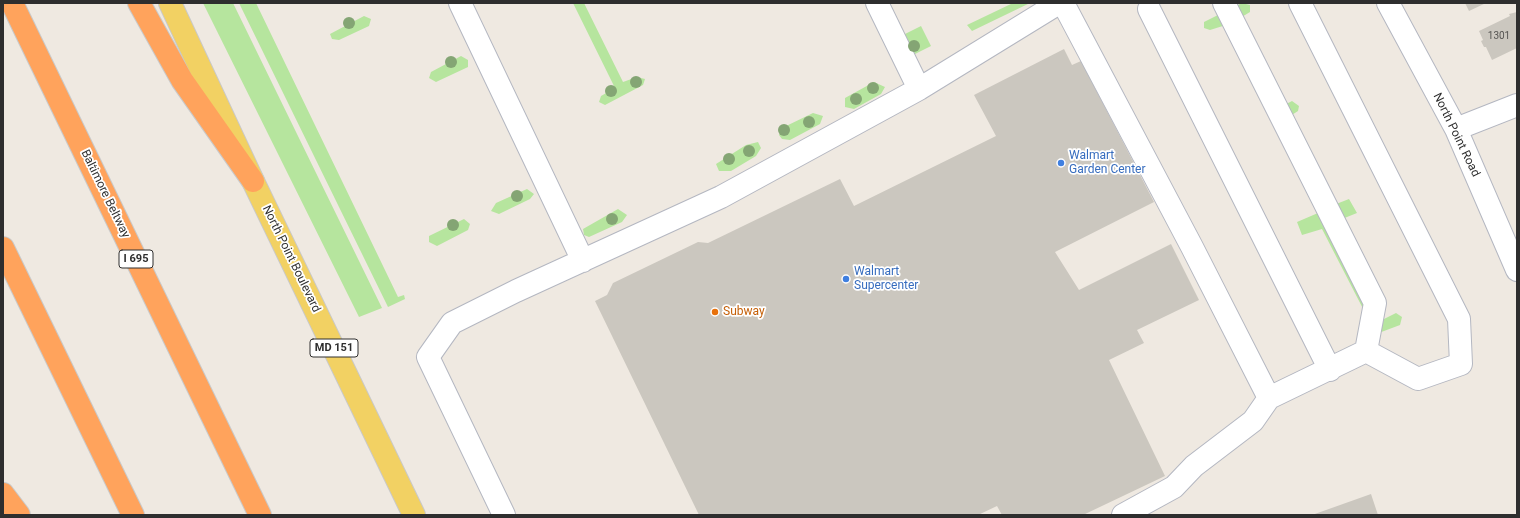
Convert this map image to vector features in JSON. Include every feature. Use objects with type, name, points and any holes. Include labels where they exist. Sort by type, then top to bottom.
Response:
[{"type":"highway","name":"Baltimore Beltway","points":[[12,3],[260,515]]},
{"type":"highway","points":[[139,3],[182,80],[253,181]]},
{"type":"highway","points":[[3,248],[133,515]]},
{"type":"highway","points":[[3,494],[19,515]]},
{"type":"main road","name":"North Point Boulevard","points":[[170,3],[253,181],[414,515]]},
{"type":"street","points":[[460,3],[583,261]]},
{"type":"street","points":[[877,3],[919,89]]},
{"type":"street","points":[[504,515],[428,357],[452,324],[516,291],[721,197],[919,89],[1059,3]]},
{"type":"street","points":[[1063,3],[1192,247],[1269,398]]},
{"type":"street","points":[[1224,3],[1375,303],[1366,351]]},
{"type":"street","points":[[1300,3],[1460,318],[1461,364],[1418,380],[1366,351]]},
{"type":"street","name":"North Point Road","points":[[1388,3],[1456,129],[1517,270]]},
{"type":"street","points":[[1152,5],[1330,370]]},
{"type":"street","points":[[1456,129],[1517,105]]},
{"type":"street","points":[[1123,515],[1174,487],[1194,466],[1253,421],[1269,398],[1330,370],[1366,351]]},
{"type":"green space","points":[[203,3],[233,3],[382,308],[359,317]]},
{"type":"green space","points":[[239,3],[256,3],[398,297],[404,295],[405,299],[388,307]]},
{"type":"green space","points":[[573,3],[584,3],[623,82],[637,77],[645,79],[643,85],[605,105],[599,102],[601,96],[615,88]]},
{"type":"green space","points":[[1013,3],[1030,3],[972,31],[967,25]]},
{"type":"green space","points":[[1242,3],[1250,5],[1250,12],[1235,21],[1277,109],[1292,101],[1299,106],[1298,111],[1284,120],[1326,208],[1349,199],[1357,213],[1332,223],[1380,321],[1396,313],[1402,317],[1400,325],[1376,334],[1322,229],[1302,235],[1297,222],[1318,213],[1226,25],[1210,30],[1204,28],[1204,22]]},
{"type":"green space","points":[[364,16],[371,19],[369,26],[339,40],[332,39],[330,34]]},
{"type":"green space","points":[[921,26],[931,46],[911,56],[899,37]]},
{"type":"green space","points":[[461,56],[468,60],[468,67],[436,82],[429,78],[431,72]]},
{"type":"green space","points":[[874,82],[885,87],[881,94],[854,109],[845,107],[845,98]]},
{"type":"green space","points":[[813,113],[823,116],[820,124],[790,140],[782,139],[779,135],[782,128]]},
{"type":"green space","points":[[758,142],[761,148],[756,156],[731,171],[719,171],[716,164],[746,145]]},
{"type":"green space","points":[[527,189],[534,194],[530,199],[499,214],[491,211],[496,203]]},
{"type":"green space","points":[[618,209],[627,215],[622,222],[589,237],[584,235],[583,229]]},
{"type":"green space","points":[[464,219],[470,224],[468,230],[437,246],[429,242],[429,236]]},
{"type":"building","points":[[1465,3],[1486,3],[1469,11]]},
{"type":"building","points":[[1517,12],[1517,48],[1492,60],[1486,47],[1484,47],[1481,41],[1483,40],[1479,31],[1510,16],[1509,14]]},
{"type":"building","name":"Walmart Supercenter","points":[[1064,49],[1072,65],[1081,61],[1154,202],[1055,252],[1079,290],[1171,244],[1199,300],[1137,330],[1144,343],[1109,360],[1165,476],[1083,515],[1002,515],[997,506],[978,515],[699,515],[595,301],[607,295],[613,283],[698,242],[708,243],[840,179],[854,206],[996,136],[974,95]]},
{"type":"building","points":[[1371,494],[1378,515],[1312,515]]},
{"type":"place","name":"Walmart Garden Center","points":[[1061,163]]},
{"type":"place","name":"Walmart Supercenter","points":[[846,279]]},
{"type":"place","name":"Subway","points":[[715,312]]}]
